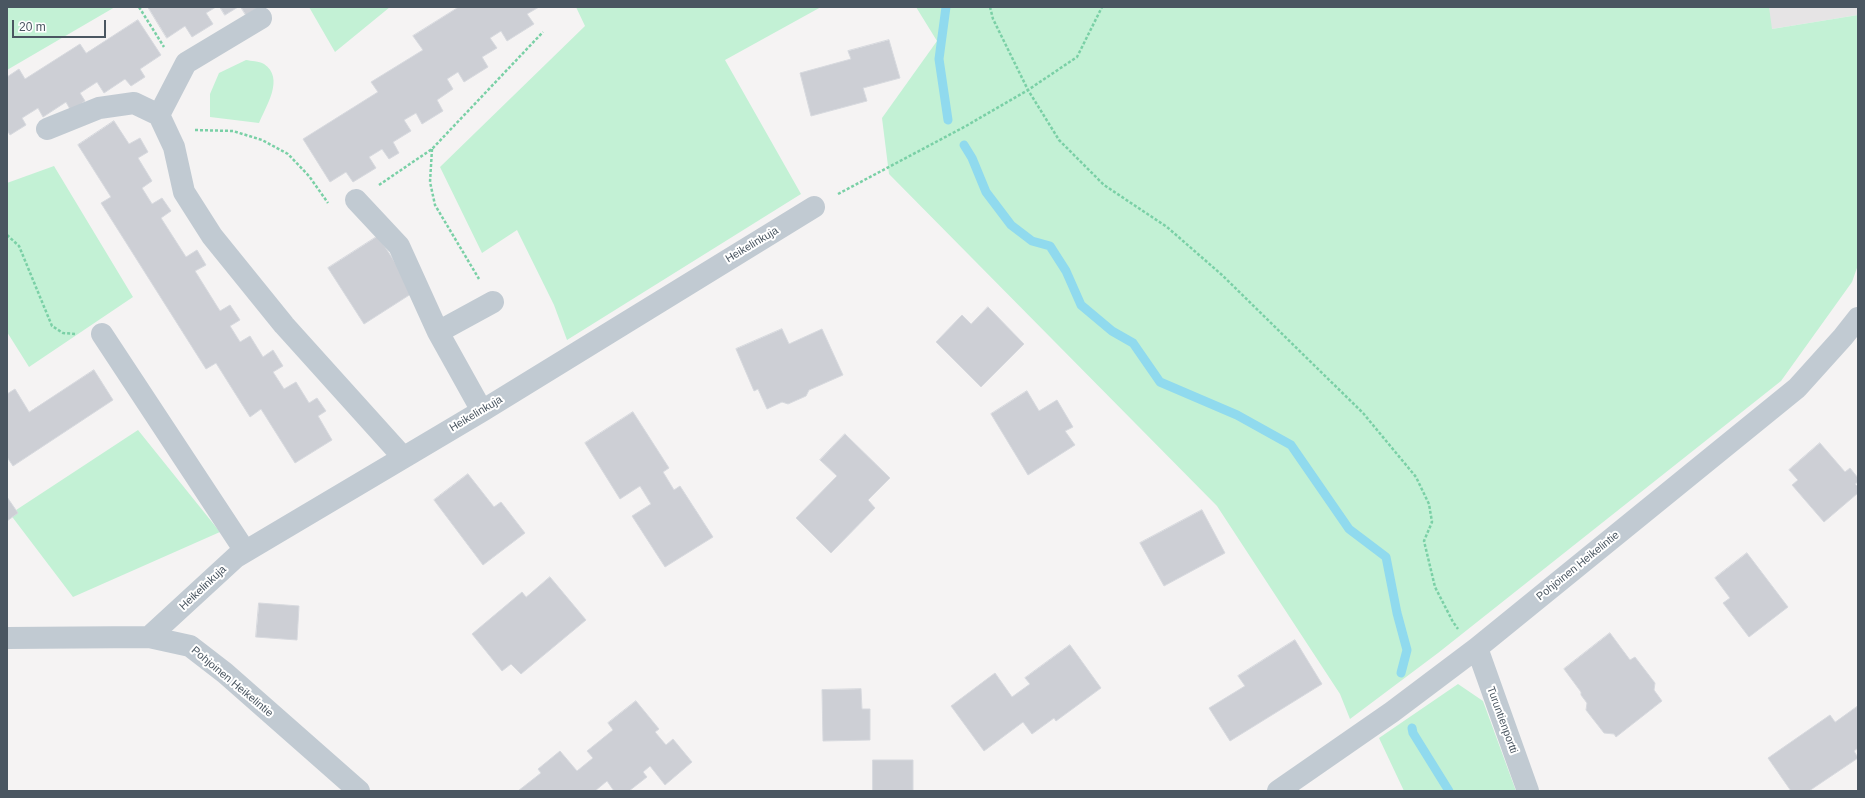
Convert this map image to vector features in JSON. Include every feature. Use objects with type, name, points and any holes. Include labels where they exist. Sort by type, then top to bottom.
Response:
[{"type":"street","points":[[163,123],[180,73],[186,63],[261,18]]},
{"type":"street","points":[[47,129],[99,108],[134,103],[163,123],[174,147],[184,192],[212,236],[284,325],[403,457]]},
{"type":"street","points":[[356,200],[399,246],[438,332],[482,410]]},
{"type":"street","name":"Heikelinkuja","points":[[149,637],[236,557],[245,551],[482,410],[814,207]]},
{"type":"street","points":[[438,332],[493,302]]},
{"type":"street","name":"Pohjoinen Heikelintie","points":[[1278,791],[1392,712],[1477,648],[1797,388],[1858,318]]},
{"type":"street","points":[[102,334],[245,551]]},
{"type":"street","name":"Pohjoinen Heikelintie","points":[[7,638],[149,637],[190,646],[225,673],[359,791]]},
{"type":"street","name":"Turuntienportti","points":[[1477,648],[1528,791]]},
{"type":"path","points":[[139,7],[180,73]]},
{"type":"path","points":[[990,7],[993,19],[1028,90],[1059,140],[1104,185],[1167,227],[1222,275],[1363,413],[1416,477],[1429,504],[1432,522],[1424,541],[1436,587],[1453,622],[1464,638],[1477,648]]},
{"type":"path","points":[[814,207],[966,126],[1028,90],[1077,57],[1102,7]]},
{"type":"path","points":[[163,123],[233,131],[262,140],[288,154],[309,176],[335,213],[432,149],[543,32]]},
{"type":"path","points":[[432,149],[430,182],[435,204],[493,302]]},
{"type":"path","points":[[7,235],[19,246],[52,326],[63,333],[73,334],[90,330],[102,334]]},
{"type":"shaded area","points":[[1574,7],[1858,7],[1858,15],[1772,29]]},
{"type":"green space","points":[[7,7],[115,7],[7,70]]},
{"type":"green space","points":[[309,7],[390,7],[335,52]]},
{"type":"green space","points":[[576,7],[821,7],[725,60],[801,194],[567,340],[554,305],[517,230],[482,253],[440,167],[585,26]]},
{"type":"green space","points":[[916,7],[1769,7],[1772,29],[1858,15],[1858,265],[1852,282],[1781,381],[1438,653],[1350,719],[1340,694],[1217,506],[889,174],[882,118],[937,41]]},
{"type":"green space","points":[[246,60],[264,64],[270,70],[273,77],[272,92],[259,123],[210,117],[210,94],[219,73]]},
{"type":"green space","points":[[54,166],[133,297],[29,367],[7,332],[7,183]]},
{"type":"green space","points":[[138,430],[220,532],[73,597],[10,514]]},
{"type":"green space","points":[[1458,684],[1483,701],[1516,791],[1404,791],[1379,738]]},
{"type":"building","points":[[148,7],[216,7],[206,13],[213,24],[192,37],[185,26],[167,38]]},
{"type":"building","points":[[220,7],[238,7],[225,15]]},
{"type":"building","points":[[241,7],[259,7],[246,15]]},
{"type":"building","points":[[459,7],[539,7],[527,14],[534,24],[507,41],[501,31],[490,38],[497,48],[482,57],[488,67],[464,82],[458,72],[447,79],[453,89],[437,100],[443,111],[422,124],[416,113],[404,120],[411,131],[393,142],[399,153],[389,159],[382,149],[369,157],[376,168],[353,182],[346,172],[330,182],[303,139],[378,92],[371,82],[423,50],[413,36]]},
{"type":"building","points":[[138,20],[161,55],[140,69],[145,77],[131,86],[125,79],[104,93],[97,82],[80,93],[85,101],[71,111],[66,102],[43,117],[38,108],[22,118],[26,125],[10,135],[7,130],[7,77],[19,69],[25,79],[80,44],[86,53]]},
{"type":"building","points":[[889,40],[900,78],[863,88],[867,101],[811,116],[800,73],[851,59],[848,51]]},
{"type":"building","points":[[114,121],[129,144],[140,138],[148,152],[138,158],[152,181],[142,188],[152,204],[162,198],[171,211],[161,218],[186,257],[197,250],[206,265],[195,271],[220,311],[230,305],[240,320],[230,326],[240,342],[250,336],[263,357],[273,350],[283,366],[273,372],[284,389],[296,382],[309,403],[317,398],[326,411],[318,416],[332,440],[295,463],[261,409],[250,417],[216,363],[206,369],[101,203],[111,197],[78,145]]},
{"type":"building","points":[[378,236],[414,292],[364,324],[328,268]]},
{"type":"building","points":[[988,307],[1024,344],[981,387],[936,342],[962,315],[971,324]]},
{"type":"building","points":[[782,329],[789,344],[822,329],[843,375],[809,390],[806,396],[788,404],[782,402],[767,409],[758,389],[754,391],[736,349]]},
{"type":"building","points":[[94,370],[113,400],[13,466],[7,457],[7,394],[15,389],[29,412]]},
{"type":"building","points":[[1027,391],[1039,411],[1057,400],[1073,427],[1065,431],[1075,445],[1028,475],[991,414]]},
{"type":"building","points":[[633,412],[669,468],[663,472],[674,490],[680,486],[713,537],[665,567],[632,516],[651,504],[640,486],[620,499],[585,443]]},
{"type":"building","points":[[845,434],[890,478],[868,500],[875,508],[831,553],[796,518],[837,476],[820,460]]},
{"type":"building","points":[[1820,443],[1845,472],[1850,468],[1858,478],[1858,482],[1855,484],[1858,487],[1858,493],[1824,522],[1792,485],[1798,480],[1789,470]]},
{"type":"building","points":[[468,474],[494,507],[501,502],[525,533],[483,565],[434,500]]},
{"type":"building","points":[[7,497],[18,513],[7,521]]},
{"type":"building","points":[[1202,510],[1225,553],[1164,586],[1140,543]]},
{"type":"building","points":[[1747,553],[1788,607],[1749,637],[1723,603],[1730,598],[1715,578]]},
{"type":"building","points":[[550,577],[586,620],[521,674],[511,664],[502,671],[472,634],[522,592],[526,597]]},
{"type":"building","points":[[259,603],[299,606],[297,640],[256,637]]},
{"type":"building","points":[[1610,633],[1630,660],[1635,657],[1655,683],[1654,690],[1662,701],[1616,737],[1614,734],[1604,733],[1586,710],[1587,703],[1564,669]]},
{"type":"building","points":[[1295,640],[1322,684],[1230,741],[1209,708],[1245,686],[1238,676]]},
{"type":"building","points":[[1070,645],[1101,688],[1056,721],[1054,718],[1032,734],[1023,722],[984,751],[951,706],[995,673],[1012,697],[1030,684],[1025,678]]},
{"type":"building","points":[[861,689],[862,709],[870,709],[870,740],[823,741],[822,690]]},
{"type":"building","points":[[636,701],[659,729],[655,732],[666,745],[673,739],[692,762],[665,785],[650,766],[643,772],[647,777],[629,791],[614,791],[607,781],[595,791],[518,791],[541,773],[538,769],[560,751],[577,771],[593,758],[587,751],[613,730],[608,723]]},
{"type":"building","points":[[1858,706],[1858,748],[1854,751],[1858,758],[1809,791],[1791,791],[1768,758],[1830,715],[1835,722]]},
{"type":"building","points":[[873,760],[913,760],[913,791],[873,791]]},
{"type":"waterway","points":[[946,7],[939,59],[948,120]]},
{"type":"waterway","points":[[964,145],[972,158],[986,192],[1011,225],[1032,241],[1050,246],[1066,271],[1081,305],[1112,331],[1133,343],[1160,382],[1237,415],[1291,445],[1349,529],[1386,557],[1397,613],[1407,650],[1401,673]]},
{"type":"waterway","points":[[1412,728],[1413,733],[1449,791]]}]
